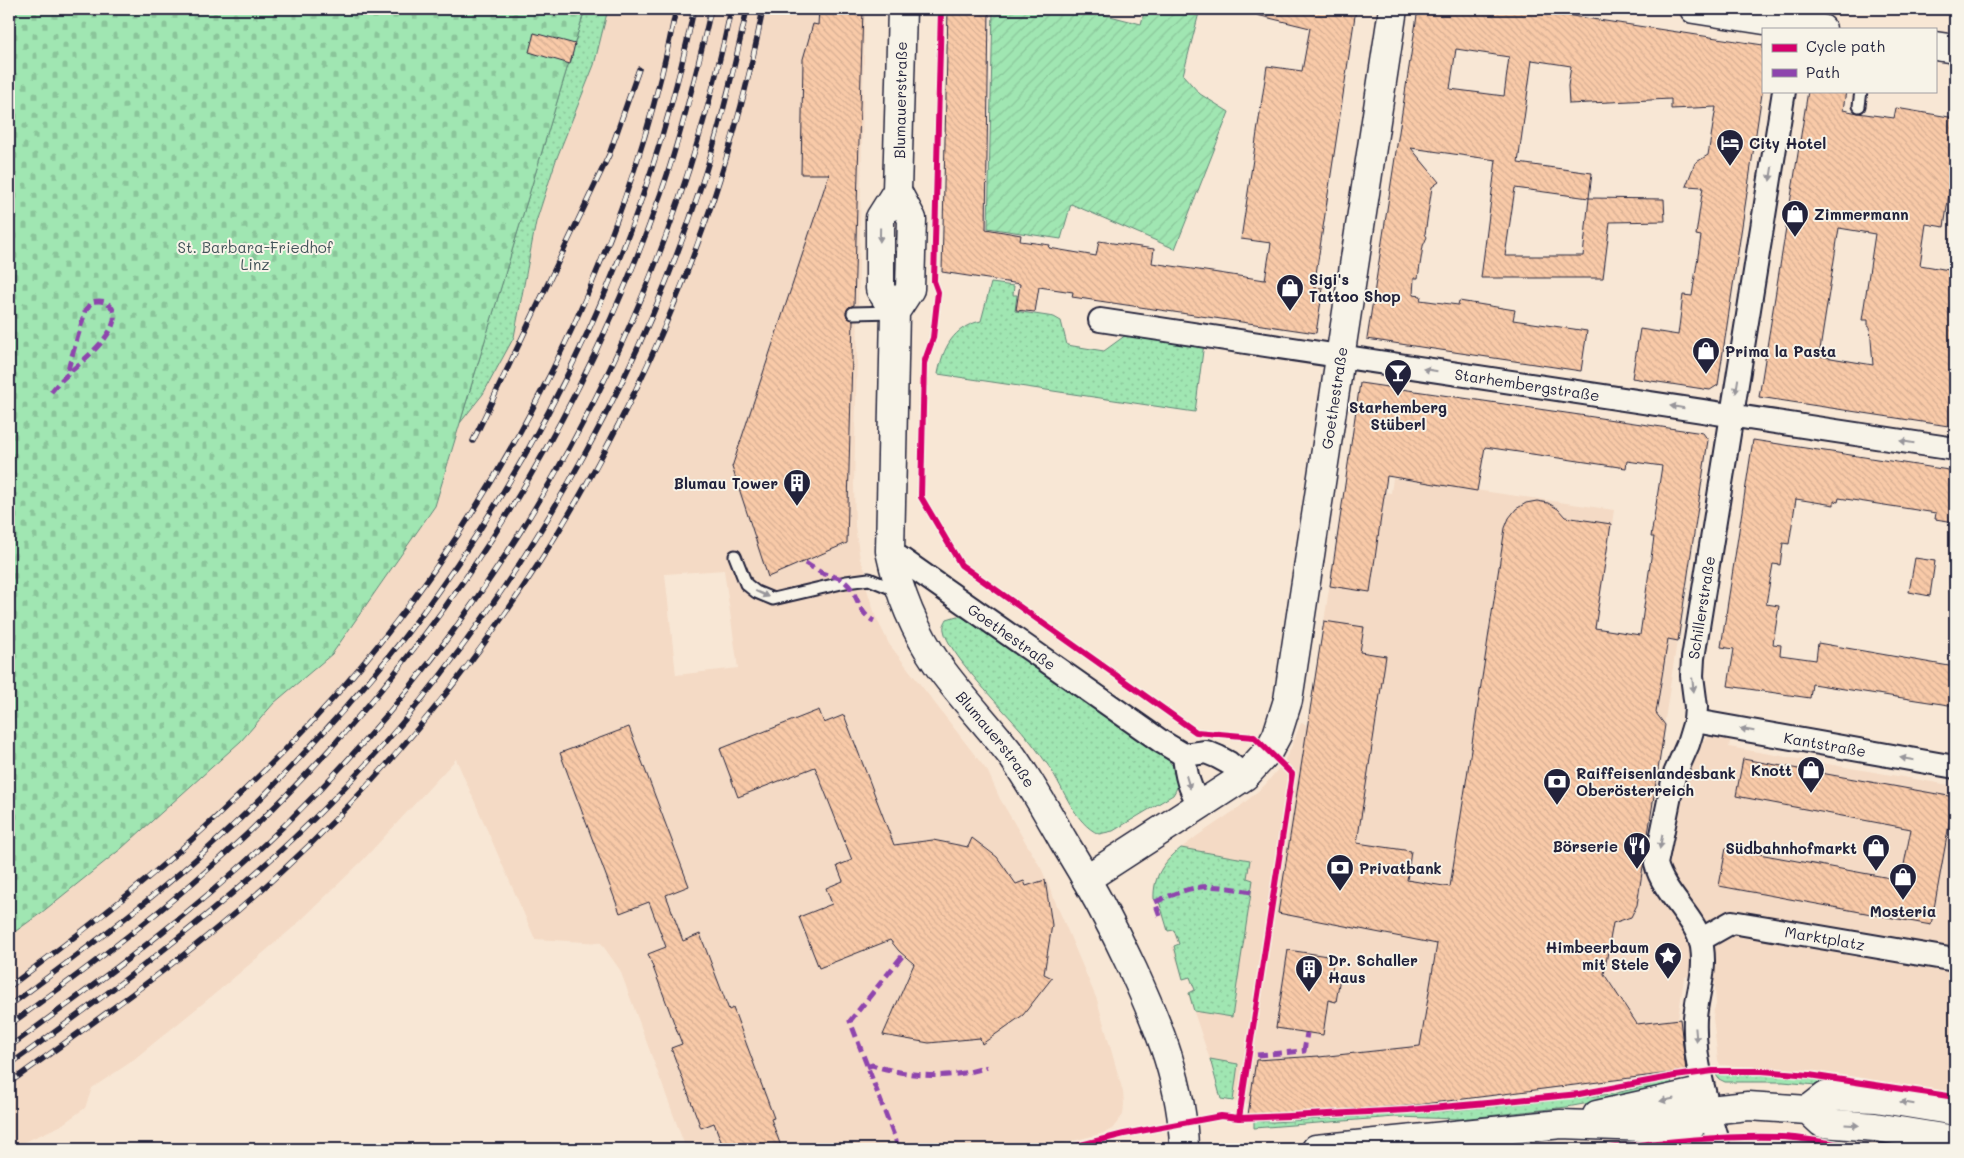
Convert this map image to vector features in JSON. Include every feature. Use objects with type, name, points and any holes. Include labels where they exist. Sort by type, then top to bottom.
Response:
[{"type":"main road","name":"Blumauerstraße","points":[[902,9],[897,191],[880,218],[880,288],[894,312],[890,551],[900,592],[922,640],[938,665],[1012,758],[1110,921],[1162,1035],[1172,1066],[1184,1123],[1184,1149]]},
{"type":"main road","name":"Goethestraße","points":[[1086,879],[1245,776],[1269,750],[1277,735],[1288,700],[1393,9]]},
{"type":"main road","points":[[1694,9],[1795,21],[1819,28]]},
{"type":"main road","points":[[1936,46],[1955,49]]},
{"type":"main road","points":[[1808,1110],[1826,1096],[1876,1098],[1955,1111]]},
{"type":"main road","points":[[1316,1149],[1474,1141],[1561,1124],[1646,1127],[1694,1122],[1709,1110],[1748,1106],[1808,1110],[1822,1123],[1875,1127],[1955,1140]]},
{"type":"street","name":"Schillerstraße","points":[[1718,1149],[1700,1073],[1695,1020],[1704,971],[1700,940],[1697,932],[1659,877],[1656,864],[1674,776],[1688,744],[1695,721],[1696,707],[1692,676],[1693,658],[1784,92]]},
{"type":"street","name":"Starhembergstraße","points":[[1100,320],[1955,449]]},
{"type":"street","name":"Goethestraße","points":[[890,551],[1162,742],[1230,763],[1245,776]]},
{"type":"street","name":"Kantstraße","points":[[1695,721],[1955,767]]},
{"type":"street","points":[[1195,753],[1186,778],[1200,806]]},
{"type":"street","name":"Marktplatz","points":[[1700,940],[1732,922],[1955,960]]},
{"type":"lane","points":[[1859,106],[1861,92]]},
{"type":"lane","points":[[853,313],[894,312]]},
{"type":"lane","points":[[735,556],[746,584],[756,592],[773,599],[846,582],[869,579],[900,592]]},
{"type":"shaded area","points":[[608,9],[865,9],[854,485],[855,526],[860,559],[869,579],[866,586],[875,615],[889,644],[988,772],[1000,799],[1042,870],[1097,1000],[1123,1092],[1123,1115],[1112,1129],[1104,1133],[1040,1149],[686,1149],[620,970],[601,943],[535,939],[456,759],[362,861],[296,925],[128,1064],[92,1088],[85,1108],[60,1126],[9,1149],[9,936],[41,913],[241,741],[274,703],[332,654],[435,506],[460,423],[483,394],[521,304],[536,222],[556,160],[594,65]],"holes":[[[724,570],[738,668],[676,675],[665,574]]]},
{"type":"shaded area","points":[[1393,478],[1614,510],[1596,628],[1677,641],[1642,870],[1650,871],[1690,938],[1695,972],[1684,978],[1678,1019],[1676,1020],[1683,1072],[1409,1106],[1248,1116],[1249,1104],[1221,1099],[1188,994],[1195,990],[1189,977],[1183,979],[1172,947],[1178,944],[1173,930],[1168,931],[1160,905],[1154,898],[1154,885],[1161,868],[1168,858],[1237,809],[1265,785],[1283,763],[1301,723],[1308,725],[1345,486],[1391,493]]},
{"type":"shaded area","points":[[1713,733],[1731,736],[1729,747],[1955,786],[1955,1092],[1809,1070],[1720,1065],[1713,1018],[1716,1005],[1713,959],[1668,867],[1686,772],[1701,742]]},
{"type":"green space","name":"St. Barbara-Friedhof Linz","points":[[9,9],[585,9],[435,506],[332,654],[274,703],[241,741],[122,848],[41,913],[9,936]]},
{"type":"green space","points":[[585,9],[608,9],[594,65],[556,160],[536,222],[514,337],[483,394],[460,423]]},
{"type":"green space","points":[[993,9],[1083,9],[1141,24],[1145,9],[1200,9],[1183,75],[1200,94],[1229,112],[1175,249],[1071,204],[1061,239],[988,228]]},
{"type":"green space","points":[[991,283],[1014,286],[1013,295],[1017,295],[1015,311],[1054,317],[1061,321],[1067,345],[1104,351],[1130,332],[1204,343],[1195,412],[938,374],[946,347],[951,340],[963,328],[981,321]]},
{"type":"green space","points":[[957,616],[962,617],[1160,753],[1176,772],[1178,779],[1177,787],[1173,795],[1113,831],[1099,834],[1091,829],[1077,814],[1050,768],[1036,749],[954,651],[947,639],[944,624],[947,619]]},
{"type":"green space","points":[[1181,848],[1250,860],[1247,878],[1253,880],[1232,1017],[1194,1011],[1189,993],[1195,990],[1190,977],[1183,979],[1174,946],[1179,944],[1174,930],[1168,931],[1160,904],[1154,899],[1155,883],[1161,870]]},
{"type":"green space","points":[[1210,1059],[1238,1064],[1233,1101],[1221,1099]]},
{"type":"green space","points":[[1716,1075],[1783,1076],[1858,1085],[1861,1089],[1783,1082],[1725,1082]]},
{"type":"green space","points":[[1671,1080],[1673,1088],[1567,1107],[1461,1119],[1395,1117],[1254,1128],[1254,1121],[1273,1122],[1447,1111],[1612,1094]]},
{"type":"building","points":[[819,9],[863,9],[854,305],[849,307],[846,313],[847,317],[853,320],[847,543],[768,577],[732,467],[829,174],[801,174],[803,59],[813,24],[818,25]]},
{"type":"building","points":[[948,9],[989,9],[986,229],[1021,235],[1020,241],[1050,245],[1049,248],[1096,256],[1099,241],[1154,249],[1152,263],[1265,280],[1271,243],[1241,239],[1267,66],[1302,71],[1310,28],[1257,15],[1258,9],[1356,9],[1314,287],[1323,288],[1316,333],[1072,297],[1073,292],[1039,287],[1035,312],[1016,310],[1020,284],[942,272]]},
{"type":"building","points":[[1418,9],[1526,9],[1762,45],[1762,92],[1718,385],[1710,390],[1632,378],[1640,329],[1678,335],[1683,295],[1692,296],[1701,236],[1696,235],[1703,187],[1686,186],[1695,163],[1708,155],[1716,107],[1671,109],[1671,99],[1569,104],[1568,86],[1571,66],[1532,60],[1518,163],[1592,173],[1589,198],[1664,199],[1665,221],[1610,222],[1603,278],[1481,278],[1496,160],[1411,148],[1439,182],[1432,187],[1425,234],[1427,237],[1423,246],[1418,278],[1414,278],[1413,295],[1421,296],[1420,300],[1458,305],[1459,301],[1515,310],[1513,320],[1587,331],[1581,371],[1367,339]],"holes":[[[1456,49],[1509,57],[1504,96],[1450,89]],[[1515,188],[1589,198],[1583,256],[1505,256]]]},
{"type":"building","points":[[534,33],[575,44],[570,64],[529,52]]},
{"type":"building","points":[[1808,92],[1846,92],[1843,110],[1858,113],[1894,118],[1896,108],[1955,118],[1955,195],[1949,194],[1944,227],[1926,224],[1920,265],[1955,271],[1955,427],[1759,397]],"holes":[[[1839,228],[1875,234],[1862,320],[1868,320],[1868,327],[1870,327],[1873,365],[1819,356]]]},
{"type":"building","name":"Raiffeisenlandesbank Oberösterreich","points":[[1360,383],[1703,433],[1708,440],[1678,641],[1668,639],[1656,713],[1665,725],[1637,905],[1631,917],[1613,923],[1604,974],[1637,1024],[1680,1019],[1686,1071],[1408,1106],[1248,1115],[1256,1060],[1319,1057],[1420,1046],[1437,944],[1278,913],[1324,621],[1364,627],[1360,652],[1386,656],[1357,843],[1411,851],[1407,880],[1450,887],[1505,528],[1509,518],[1516,509],[1526,503],[1537,501],[1548,503],[1558,509],[1565,517],[1611,524],[1595,628],[1640,635],[1654,537],[1651,537],[1662,466],[1627,461],[1626,468],[1485,447],[1477,491],[1387,476],[1370,592],[1330,586]]},
{"type":"building","points":[[1753,440],[1955,471],[1955,522],[1935,519],[1936,513],[1839,498],[1838,502],[1834,501],[1834,505],[1796,499],[1789,544],[1783,543],[1780,565],[1773,564],[1766,604],[1779,606],[1773,644],[1781,645],[1780,655],[1816,660],[1818,643],[1949,666],[1955,668],[1955,706],[1812,684],[1810,698],[1728,686],[1734,649],[1721,647]]},
{"type":"building","points":[[1915,558],[1935,561],[1930,596],[1909,592]]},
{"type":"building","points":[[819,710],[824,723],[844,715],[894,845],[933,840],[968,847],[972,838],[997,857],[1016,884],[1024,881],[1026,886],[1045,880],[1052,925],[1044,974],[1052,978],[1023,1015],[982,1044],[980,1038],[929,1043],[883,1035],[914,964],[890,940],[819,968],[799,917],[832,904],[826,888],[843,881],[837,866],[852,860],[815,767],[738,797],[720,749]]},
{"type":"building","points":[[629,727],[689,886],[666,895],[683,941],[700,934],[729,1010],[733,1008],[774,1118],[771,1119],[782,1149],[724,1149],[714,1123],[701,1128],[671,1048],[682,1044],[648,954],[666,947],[649,902],[620,913],[560,753]]},
{"type":"building","points":[[1743,759],[1954,797],[1931,925],[1719,886],[1726,848],[1901,880],[1911,829],[1736,796]]},
{"type":"building","name":"Dr. Schaller Haus","points":[[1288,950],[1334,957],[1331,976],[1340,977],[1336,1002],[1328,1000],[1323,1035],[1276,1028]]},
{"type":"railway","points":[[9,987],[139,885],[236,798],[282,753],[353,676],[418,592],[478,503],[532,409],[579,312],[620,212],[652,111],[676,9]]},
{"type":"railway","points":[[9,1006],[145,902],[242,817],[309,748],[364,687],[399,645],[464,554],[509,482],[551,407],[588,331],[622,253],[650,173],[675,91],[694,9]]},
{"type":"railway","points":[[9,1025],[131,934],[247,834],[315,765],[379,692],[438,617],[492,538],[542,456],[586,371],[626,284],[676,148],[695,79],[711,9]]},
{"type":"railway","points":[[9,1047],[188,912],[288,822],[368,736],[442,645],[510,549],[570,448],[622,343],[667,234],[703,123],[731,9]]},
{"type":"railway","points":[[9,1065],[156,956],[227,898],[295,837],[361,769],[424,697],[482,619],[536,537],[585,453],[629,366],[668,278],[714,144],[732,77],[747,9]]},
{"type":"railway","points":[[9,1083],[183,955],[282,871],[370,783],[451,688],[524,585],[590,478],[647,365],[696,249],[734,130],[763,9]]},
{"type":"railway","points":[[473,441],[609,155],[639,69]]},
{"type":"marked path","points":[[51,392],[107,335],[114,317],[112,308],[108,303],[100,301],[91,302],[85,312],[66,376]]},
{"type":"marked path","points":[[805,563],[822,573],[839,578],[849,585],[864,613],[874,621]]},
{"type":"marked path","points":[[1160,916],[1155,902],[1192,889],[1213,886],[1251,892]]},
{"type":"marked path","points":[[899,1149],[850,1021],[903,955]]},
{"type":"marked path","points":[[1257,1055],[1304,1051],[1307,1033]]},
{"type":"marked path","points":[[867,1067],[872,1065],[901,1072],[930,1075],[958,1074],[987,1067]]},
{"type":"cycle path","points":[[941,9],[934,281],[938,292],[933,338],[924,363],[921,497],[961,565],[1196,732],[1254,737],[1292,774],[1239,1118]]},
{"type":"cycle path","points":[[1065,1149],[1124,1134],[1221,1116],[1239,1118],[1289,1116],[1408,1110],[1487,1103],[1579,1094],[1675,1076],[1713,1071],[1762,1071],[1809,1075],[1955,1097]]},
{"type":"cycle path","points":[[1602,1149],[1737,1137],[1781,1137],[1865,1149]]},
{"type":"place","name":"City Hotel","points":[[1730,167]]},
{"type":"place","name":"Zimmermann","points":[[1795,238]]},
{"type":"place","name":"Sigi's Tattoo Shop","points":[[1290,312]]},
{"type":"place","name":"Prima la Pasta","points":[[1706,375]]},
{"type":"place","name":"Starhemberg Stüberl","points":[[1398,397]]},
{"type":"place","name":"Blumau Tower","points":[[797,507]]},
{"type":"place","name":"Knott","points":[[1811,794]]},
{"type":"place","name":"Raiffeisenlandesbank Oberösterreich","points":[[1557,806]]},
{"type":"place","name":"Börserie","points":[[1637,870]]},
{"type":"place","name":"Südbahnhofmarkt","points":[[1876,872]]},
{"type":"place","name":"Privatbank","points":[[1340,892]]},
{"type":"place","name":"Mosteria","points":[[1903,901]]},
{"type":"place","name":"Himbeerbaum mit Stele","points":[[1668,980]]},
{"type":"place","name":"Dr. Schaller Haus","points":[[1309,993]]}]
